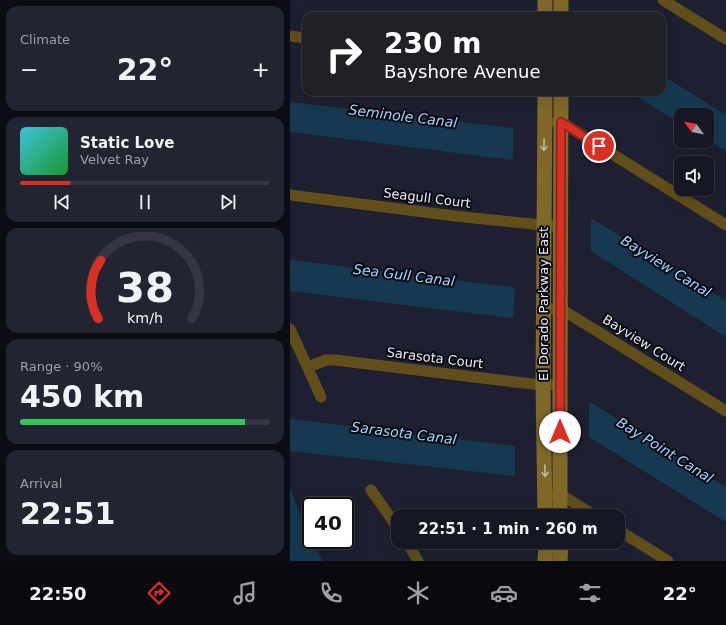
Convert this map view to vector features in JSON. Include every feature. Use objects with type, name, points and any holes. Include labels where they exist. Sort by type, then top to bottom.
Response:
[{"type":"street","points":[[544,0],[545,12]]},
{"type":"street","points":[[561,0],[561,12]]},
{"type":"street","points":[[663,0],[726,39]]},
{"type":"street","points":[[290,36],[302,38]]},
{"type":"street","name":"El Dorado Parkway East","points":[[545,96],[543,384],[545,509]]},
{"type":"street","name":"El Dorado Parkway East","points":[[560,509],[561,96]]},
{"type":"street","points":[[545,122],[561,122],[726,225]]},
{"type":"street","name":"Seagull Court","points":[[290,196],[561,227]]},
{"type":"street","points":[[544,309],[561,309]]},
{"type":"street","name":"Bayview Court","points":[[561,309],[726,411]]},
{"type":"street","points":[[290,329],[321,397]]},
{"type":"street","name":"Sarasota Court","points":[[308,367],[326,360],[335,360],[507,382],[560,385]]},
{"type":"street","points":[[371,490],[391,518]]},
{"type":"street","points":[[545,493],[560,494],[584,509]]},
{"type":"street","points":[[625,534],[668,561]]},
{"type":"street","points":[[411,549],[418,561]]},
{"type":"street","points":[[545,561],[551,549]]},
{"type":"street","points":[[555,549],[560,561]]},
{"type":"water","points":[[666,78],[726,115],[726,151],[714,144],[714,108],[674,108],[674,120],[636,96],[666,96]]},
{"type":"water","name":"Seminole Canal","points":[[290,102],[513,128],[513,158],[511,160],[290,132]]},
{"type":"water","name":"Bayview Canal","points":[[591,218],[726,301],[726,337],[591,251]]},
{"type":"water","name":"Sea Gull Canal","points":[[290,260],[513,287],[515,289],[513,318],[290,291]]},
{"type":"water","name":"Bay Point Canal","points":[[590,402],[726,487],[726,522],[589,437]]},
{"type":"water","name":"Sarasota Canal","points":[[290,419],[515,446],[515,476],[290,451]]},
{"type":"water","points":[[290,489],[302,518],[302,549],[316,549],[323,561],[290,561]]},
{"type":"route","points":[[560,432],[561,122],[599,146]]}]
